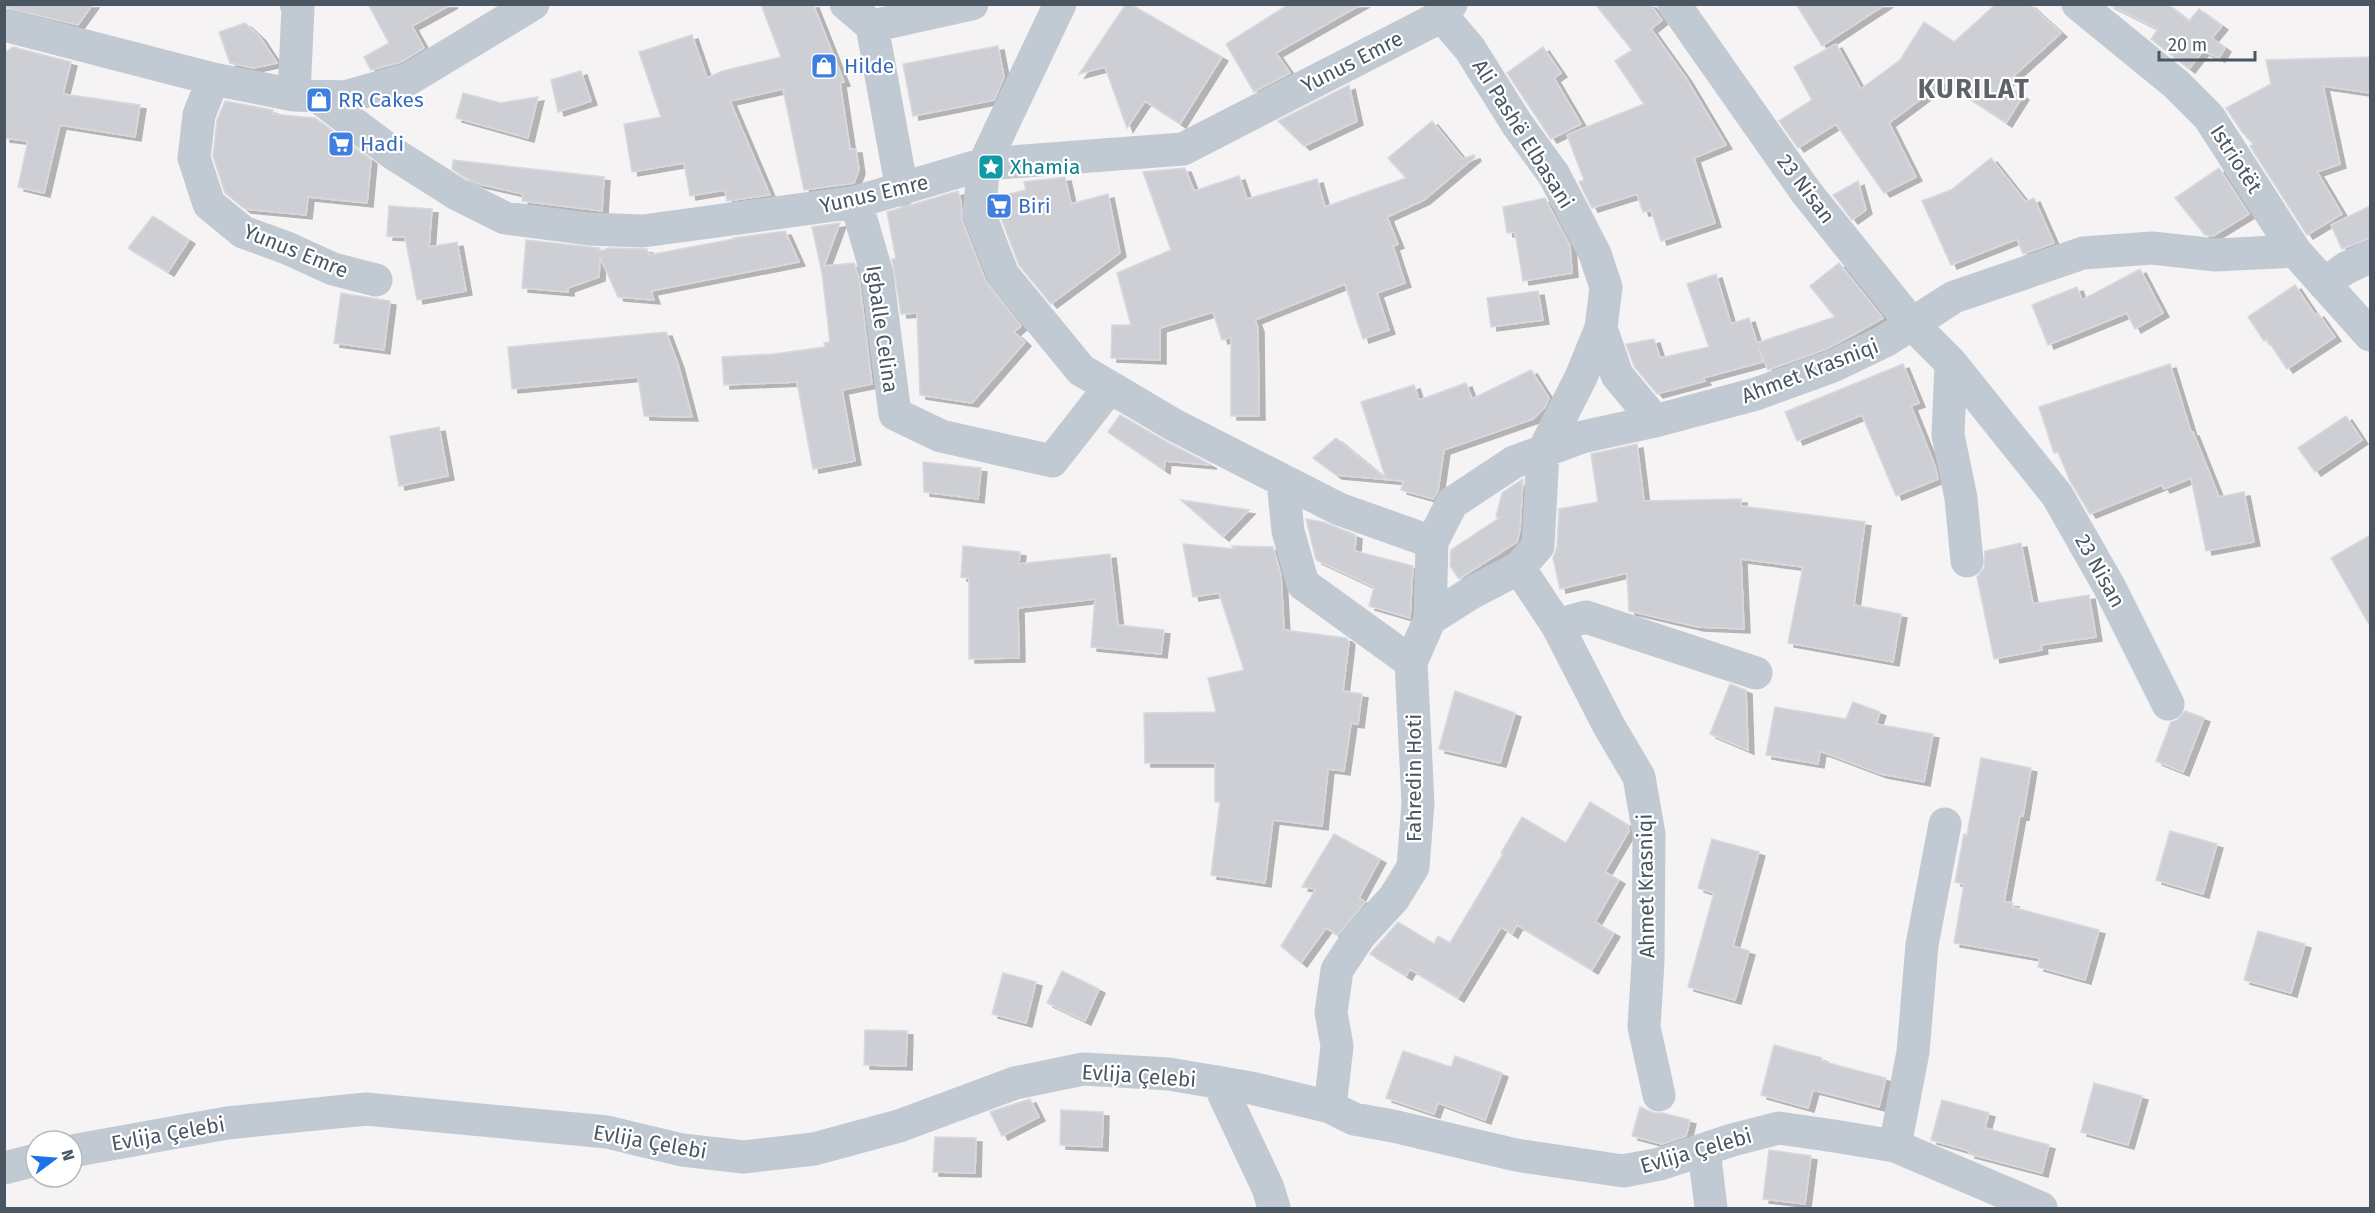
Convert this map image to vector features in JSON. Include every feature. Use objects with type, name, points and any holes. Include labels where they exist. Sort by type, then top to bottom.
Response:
[{"type":"street","points":[[296,4],[307,96],[345,97],[409,79],[533,4]]},
{"type":"street","points":[[846,4],[872,26],[902,190]]},
{"type":"street","points":[[872,26],[972,4]]},
{"type":"street","points":[[1060,4],[984,164],[979,213],[1003,275],[1081,370],[1174,425],[1339,509],[1432,542]]},
{"type":"street","name":"23 Nisan","points":[[1674,4],[1806,192],[1912,324],[1951,363],[2057,495],[2110,588],[2168,704]]},
{"type":"street","name":"Istriotët","points":[[2078,4],[2176,84],[2209,117],[2295,251],[2370,335]]},
{"type":"street","name":"Yunus Emre","points":[[4,25],[213,80],[307,96],[457,194],[505,218],[589,229],[643,231],[856,202],[984,164],[1183,149],[1447,10]]},
{"type":"street","name":"Ali Pashë Elbasani","points":[[1447,10],[1517,124],[1554,175],[1594,254],[1606,287],[1601,328],[1581,376],[1543,452]]},
{"type":"street","name":"Yunus Emre","points":[[213,80],[199,115],[194,158],[209,204],[243,232],[287,248],[333,269],[376,280]]},
{"type":"street","name":"Igballe Celina","points":[[856,202],[877,274],[895,414],[941,436],[1052,461],[1110,387]]},
{"type":"street","name":"Ahmet Krasniqi","points":[[1543,452],[1582,437],[1655,421],[1756,394],[1833,366],[1886,341],[1954,297],[2083,253],[2152,248],[2216,255],[2295,251]]},
{"type":"street","points":[[2324,284],[2346,268],[2370,257]]},
{"type":"street","name":"Ali Pashë Elbasani","points":[[1601,328],[1617,375],[1655,421]]},
{"type":"street","points":[[1951,363],[1948,435],[1961,498],[1967,561]]},
{"type":"street","points":[[1269,473],[1303,584],[1411,662],[1430,619],[1432,542],[1452,503],[1514,462],[1543,452],[1538,546],[1519,568],[1471,592],[1430,619]]},
{"type":"street","name":"Ahmet Krasniqi","points":[[1519,568],[1557,625],[1609,726],[1639,777],[1649,834],[1648,962],[1644,1027],[1659,1095]]},
{"type":"street","points":[[1557,625],[1586,617],[1755,673]]},
{"type":"street","name":"Fahredin Hoti","points":[[1330,1107],[1337,1046],[1331,1012],[1337,970],[1360,935],[1394,898],[1413,867],[1418,802],[1411,662]]},
{"type":"street","points":[[1895,1146],[1913,1052],[1922,945],[1944,824]]},
{"type":"street","name":"Evlija Çelebi","points":[[84,1149],[227,1123],[366,1109],[607,1132],[682,1150],[744,1157],[814,1149],[899,1126],[1015,1083],[1083,1069],[1169,1074],[1251,1088],[1330,1107],[1354,1119],[1516,1155],[1623,1172],[1660,1164],[1732,1140],[1779,1128],[1895,1146],[2041,1209]]},
{"type":"street","name":"Evlija Çelebi","points":[[1218,1082],[1268,1188],[1273,1208]]},
{"type":"street","points":[[1704,1150],[1711,1209]]},
{"type":"street","points":[[4,1168],[24,1163]]},
{"type":"building","points":[[4,4],[93,4],[78,25],[4,7]]},
{"type":"building","points":[[368,4],[452,4],[412,26],[424,48],[401,62],[371,70],[364,57],[389,43]]},
{"type":"building","points":[[761,4],[813,4],[844,82],[840,83],[850,149],[856,149],[859,170],[854,183],[804,190],[783,89],[730,101],[770,195],[727,201],[725,190],[690,196],[684,163],[632,172],[624,124],[661,117],[639,52],[692,35],[707,78],[723,71],[781,57]]},
{"type":"building","points":[[1126,4],[1130,4],[1222,57],[1180,124],[1145,101],[1127,128],[1105,67],[1079,74]]},
{"type":"building","points":[[1289,4],[1362,4],[1276,53],[1290,73],[1254,92],[1226,44]]},
{"type":"building","points":[[1595,4],[1650,4],[1662,20],[1651,29],[1686,78],[1726,145],[1694,158],[1715,223],[1661,241],[1651,210],[1643,212],[1637,194],[1592,208],[1579,182],[1584,180],[1567,135],[1644,104],[1615,61],[1632,50]]},
{"type":"building","points":[[1796,4],[1886,4],[1822,46]]},
{"type":"building","points":[[1996,4],[2029,4],[2061,33],[2005,84],[2023,96],[2006,123],[1944,82],[1889,123],[1916,177],[1884,193],[1836,124],[1798,148],[1779,121],[1812,100],[1794,67],[1836,44],[1861,89],[1900,60],[1924,22],[1954,42]]},
{"type":"building","points":[[2108,4],[2167,4],[2189,21],[2199,9],[2222,26],[2212,38],[2225,48],[2219,58],[2203,51],[2189,69],[2151,39],[2158,29]]},
{"type":"building","points":[[245,23],[260,37],[277,63],[254,68],[230,63],[219,32]]},
{"type":"building","points":[[998,46],[1004,77],[994,100],[913,116],[903,64]]},
{"type":"building","points":[[13,47],[71,62],[63,94],[140,105],[135,137],[60,125],[44,193],[18,187],[28,141],[4,138],[4,53]]},
{"type":"building","points":[[1543,47],[1561,73],[1554,78],[1581,124],[1551,139],[1507,73]]},
{"type":"building","points":[[2370,57],[2370,93],[2323,86],[2340,164],[2317,172],[2342,214],[2307,235],[2250,146],[2253,144],[2226,108],[2271,84],[2266,60]]},
{"type":"building","points":[[581,71],[591,101],[558,112],[551,80]]},
{"type":"building","points":[[1349,85],[1357,121],[1304,146],[1278,121]]},
{"type":"building","points":[[463,93],[500,103],[538,97],[528,138],[456,118]]},
{"type":"building","points":[[225,101],[273,110],[272,114],[315,118],[371,160],[367,203],[308,197],[306,215],[245,209],[225,193],[213,156],[217,120]]},
{"type":"building","points":[[1432,121],[1463,159],[1474,155],[1475,157],[1424,200],[1387,217],[1398,244],[1393,246],[1405,283],[1377,293],[1389,330],[1363,339],[1345,284],[1255,320],[1258,328],[1259,416],[1231,416],[1231,337],[1222,340],[1213,312],[1160,328],[1160,360],[1111,358],[1112,325],[1131,325],[1117,273],[1171,250],[1143,172],[1185,168],[1194,191],[1239,176],[1247,199],[1317,179],[1325,207],[1406,178],[1388,158]]},
{"type":"building","points":[[1991,158],[2026,202],[2034,198],[2054,243],[2023,254],[2017,239],[1951,265],[1922,201],[1951,190]]},
{"type":"building","points":[[453,160],[604,177],[602,211],[522,201],[523,194],[479,184],[466,178],[452,169]]},
{"type":"building","points":[[2219,168],[2249,214],[2213,236],[2205,235],[2175,198]]},
{"type":"building","points":[[1065,177],[1071,204],[1108,194],[1120,253],[1051,304],[1019,265],[998,210],[1000,196],[1026,190],[1024,182]]},
{"type":"building","points":[[1858,181],[1866,210],[1852,220],[1833,195]]},
{"type":"building","points":[[958,191],[962,220],[986,282],[1021,326],[1014,332],[1025,342],[972,403],[920,395],[917,313],[901,314],[892,259],[896,259],[887,212]]},
{"type":"building","points":[[1545,198],[1570,246],[1572,273],[1523,281],[1515,232],[1507,233],[1503,207]]},
{"type":"building","points":[[389,206],[432,209],[429,247],[457,242],[466,291],[417,300],[405,237],[387,236]]},
{"type":"building","points":[[2370,206],[2370,238],[2342,249],[2331,225]]},
{"type":"building","points":[[153,216],[189,240],[168,272],[128,248]]},
{"type":"building","points":[[840,223],[824,266],[854,263],[859,278],[872,384],[842,390],[855,461],[813,469],[797,382],[724,385],[722,357],[774,354],[825,347],[824,343],[830,342],[822,272],[812,227]]},
{"type":"building","points":[[785,231],[799,262],[651,291],[654,300],[618,297],[600,257],[599,277],[568,288],[568,292],[522,288],[526,240],[600,248],[600,251],[609,248],[647,249],[649,255],[733,238]]},
{"type":"building","points":[[1839,263],[1883,318],[1826,349],[1768,370],[1758,346],[1763,362],[1703,378],[1705,381],[1657,394],[1634,366],[1626,344],[1654,339],[1660,358],[1709,347],[1687,284],[1716,274],[1731,324],[1749,318],[1757,343],[1835,317],[1810,286]]},
{"type":"building","points":[[2140,269],[2163,313],[2135,329],[2127,313],[2048,345],[2032,305],[2077,287],[2082,300]]},
{"type":"building","points":[[2295,285],[2315,315],[2318,313],[2335,337],[2287,369],[2267,339],[2264,341],[2248,317]]},
{"type":"building","points":[[1538,291],[1543,320],[1491,327],[1487,298]]},
{"type":"building","points":[[341,293],[390,301],[384,350],[334,343]]},
{"type":"building","points":[[666,332],[678,364],[692,417],[644,416],[638,377],[512,389],[508,347]]},
{"type":"building","points":[[1903,364],[1919,403],[1911,406],[1938,479],[1896,496],[1862,415],[1797,441],[1785,412]]},
{"type":"building","points":[[2170,364],[2191,432],[2193,432],[2219,497],[2244,492],[2254,542],[2206,551],[2191,478],[2164,489],[2162,485],[2090,514],[2070,481],[2058,452],[2054,453],[2039,407]]},
{"type":"building","points":[[1531,370],[1549,398],[1545,407],[1533,419],[1444,450],[1438,491],[1433,499],[1401,490],[1403,481],[1336,475],[1313,458],[1336,438],[1386,479],[1361,402],[1414,385],[1419,400],[1466,383],[1472,399]]},
{"type":"building","points":[[1120,415],[1211,465],[1165,461],[1164,470],[1108,432]]},
{"type":"building","points":[[2346,416],[2362,440],[2315,472],[2298,448]]},
{"type":"building","points":[[439,427],[448,476],[399,486],[390,436]]},
{"type":"building","points":[[1637,444],[1644,501],[1741,499],[1741,506],[1865,522],[1854,605],[1901,614],[1893,662],[1788,643],[1803,567],[1741,559],[1744,629],[1698,627],[1629,611],[1627,573],[1560,589],[1553,558],[1557,547],[1559,509],[1598,502],[1591,454]]},
{"type":"building","points":[[923,462],[981,468],[978,499],[924,492]]},
{"type":"building","points":[[1523,479],[1520,530],[1517,542],[1459,579],[1450,566],[1451,550],[1499,518],[1496,517],[1502,493]]},
{"type":"building","points":[[1181,500],[1249,510],[1223,537]]},
{"type":"building","points":[[1306,519],[1323,522],[1356,535],[1355,551],[1413,566],[1410,618],[1369,606],[1374,587],[1316,560]]},
{"type":"building","points":[[2370,535],[2370,626],[2331,558]]},
{"type":"building","points":[[2021,543],[2033,604],[2089,595],[2096,637],[2041,645],[2042,650],[1994,659],[1977,577],[1984,568],[1985,551]]},
{"type":"building","points":[[1183,544],[1235,549],[1232,546],[1273,547],[1281,575],[1284,630],[1346,638],[1349,641],[1343,691],[1362,694],[1358,724],[1351,723],[1344,771],[1328,769],[1322,826],[1273,820],[1265,883],[1211,875],[1220,802],[1215,802],[1215,763],[1145,763],[1144,713],[1216,712],[1208,678],[1244,670],[1219,593],[1193,597]]},
{"type":"building","points":[[963,546],[1020,552],[1019,564],[1110,554],[1118,625],[1164,630],[1161,654],[1091,647],[1095,599],[1018,608],[1019,658],[969,659],[969,578],[961,577]]},
{"type":"building","points":[[1730,684],[1746,690],[1748,750],[1710,734]]},
{"type":"building","points":[[1455,691],[1515,713],[1500,763],[1439,749]]},
{"type":"building","points":[[1853,702],[1880,712],[1876,724],[1933,734],[1924,782],[1881,774],[1820,751],[1818,764],[1766,755],[1775,707],[1846,719]]},
{"type":"building","points":[[2185,711],[2204,718],[2183,772],[2156,761],[2171,722],[2177,720]]},
{"type":"building","points":[[1981,758],[2031,768],[2004,902],[2013,903],[2012,907],[2099,930],[2085,980],[2038,967],[2040,958],[1954,943],[1964,884],[1955,882],[1964,834],[1967,835]]},
{"type":"building","points":[[1590,802],[1628,825],[1629,831],[1605,872],[1619,880],[1595,922],[1614,933],[1592,970],[1517,925],[1512,934],[1501,927],[1458,998],[1410,969],[1406,976],[1370,954],[1398,922],[1434,944],[1438,936],[1450,943],[1503,854],[1501,853],[1522,817],[1566,843]]},
{"type":"building","points":[[2170,831],[2217,844],[2203,894],[2156,880]]},
{"type":"building","points":[[1334,834],[1380,859],[1359,898],[1365,902],[1338,935],[1326,928],[1301,963],[1281,946],[1316,889],[1302,887]]},
{"type":"building","points":[[1712,839],[1759,852],[1733,946],[1749,951],[1735,1000],[1688,987],[1714,893],[1698,888]]},
{"type":"building","points":[[2258,931],[2305,944],[2291,993],[2244,980]]},
{"type":"building","points":[[1062,971],[1099,989],[1085,1021],[1047,1003]]},
{"type":"building","points":[[1003,973],[1036,982],[1026,1023],[992,1014]]},
{"type":"building","points":[[865,1030],[907,1031],[906,1066],[864,1065]]},
{"type":"building","points":[[1774,1045],[1822,1058],[1821,1061],[1886,1078],[1879,1107],[1813,1090],[1808,1108],[1761,1095]]},
{"type":"building","points":[[1403,1051],[1451,1067],[1455,1056],[1502,1073],[1485,1120],[1438,1103],[1434,1114],[1386,1098]]},
{"type":"building","points":[[2094,1083],[2142,1096],[2128,1145],[2081,1132]]},
{"type":"building","points":[[1030,1099],[1039,1117],[1002,1136],[990,1112]]},
{"type":"building","points":[[1942,1100],[1989,1113],[1985,1128],[2049,1145],[2042,1173],[1969,1154],[1969,1151],[1931,1140]]},
{"type":"building","points":[[1640,1107],[1654,1113],[1690,1120],[1686,1136],[1662,1144],[1632,1136]]},
{"type":"building","points":[[1061,1110],[1103,1112],[1102,1147],[1060,1145]]},
{"type":"building","points":[[935,1137],[976,1138],[975,1173],[933,1172]]},
{"type":"building","points":[[1769,1150],[1811,1156],[1805,1204],[1763,1199]]},
{"type":"place","name":"Hilde","points":[[824,66]]},
{"type":"place","name":"RR Cakes","points":[[319,100]]},
{"type":"place","name":"Hadi","points":[[341,144]]},
{"type":"place","name":"Xhamia","points":[[991,167]]},
{"type":"place","name":"Biri","points":[[999,206]]},
{"type":"district","name":"KURILAT","points":[[1974,89]]}]
